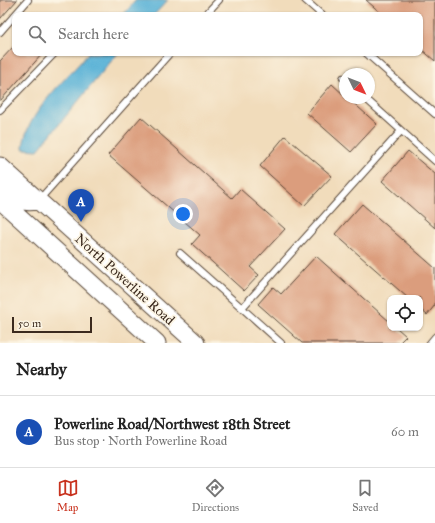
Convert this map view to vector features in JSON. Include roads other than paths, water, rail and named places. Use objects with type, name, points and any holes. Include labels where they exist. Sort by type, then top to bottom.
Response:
[{"type":"main road","name":"North Powerline Road","points":[[0,166],[196,343]]},
{"type":"main road","points":[[0,185],[17,201],[24,203],[38,201]]},
{"type":"main road","name":"North Powerline Road","points":[[0,200],[157,343]]},
{"type":"lane","points":[[18,12],[28,0]]},
{"type":"lane","points":[[208,12],[219,0]]},
{"type":"lane","points":[[305,0],[319,12]]},
{"type":"lane","points":[[0,32],[12,18]]},
{"type":"lane","points":[[0,110],[52,56]]},
{"type":"lane","points":[[38,201],[167,56]]},
{"type":"lane","points":[[369,56],[435,114]]},
{"type":"lane","points":[[372,104],[435,161]]},
{"type":"lane","points":[[242,308],[401,131]]},
{"type":"lane","points":[[180,254],[281,343]]},
{"type":"lane","points":[[430,343],[435,337]]},
{"type":"water","points":[[136,0],[168,0],[157,12],[126,12]]},
{"type":"water","points":[[86,56],[116,56],[38,150],[23,149],[25,136],[31,123],[39,110],[59,85]]},
{"type":"place","name":"Powerline Road/Northwest 18th Street","points":[[81,222]]}]
